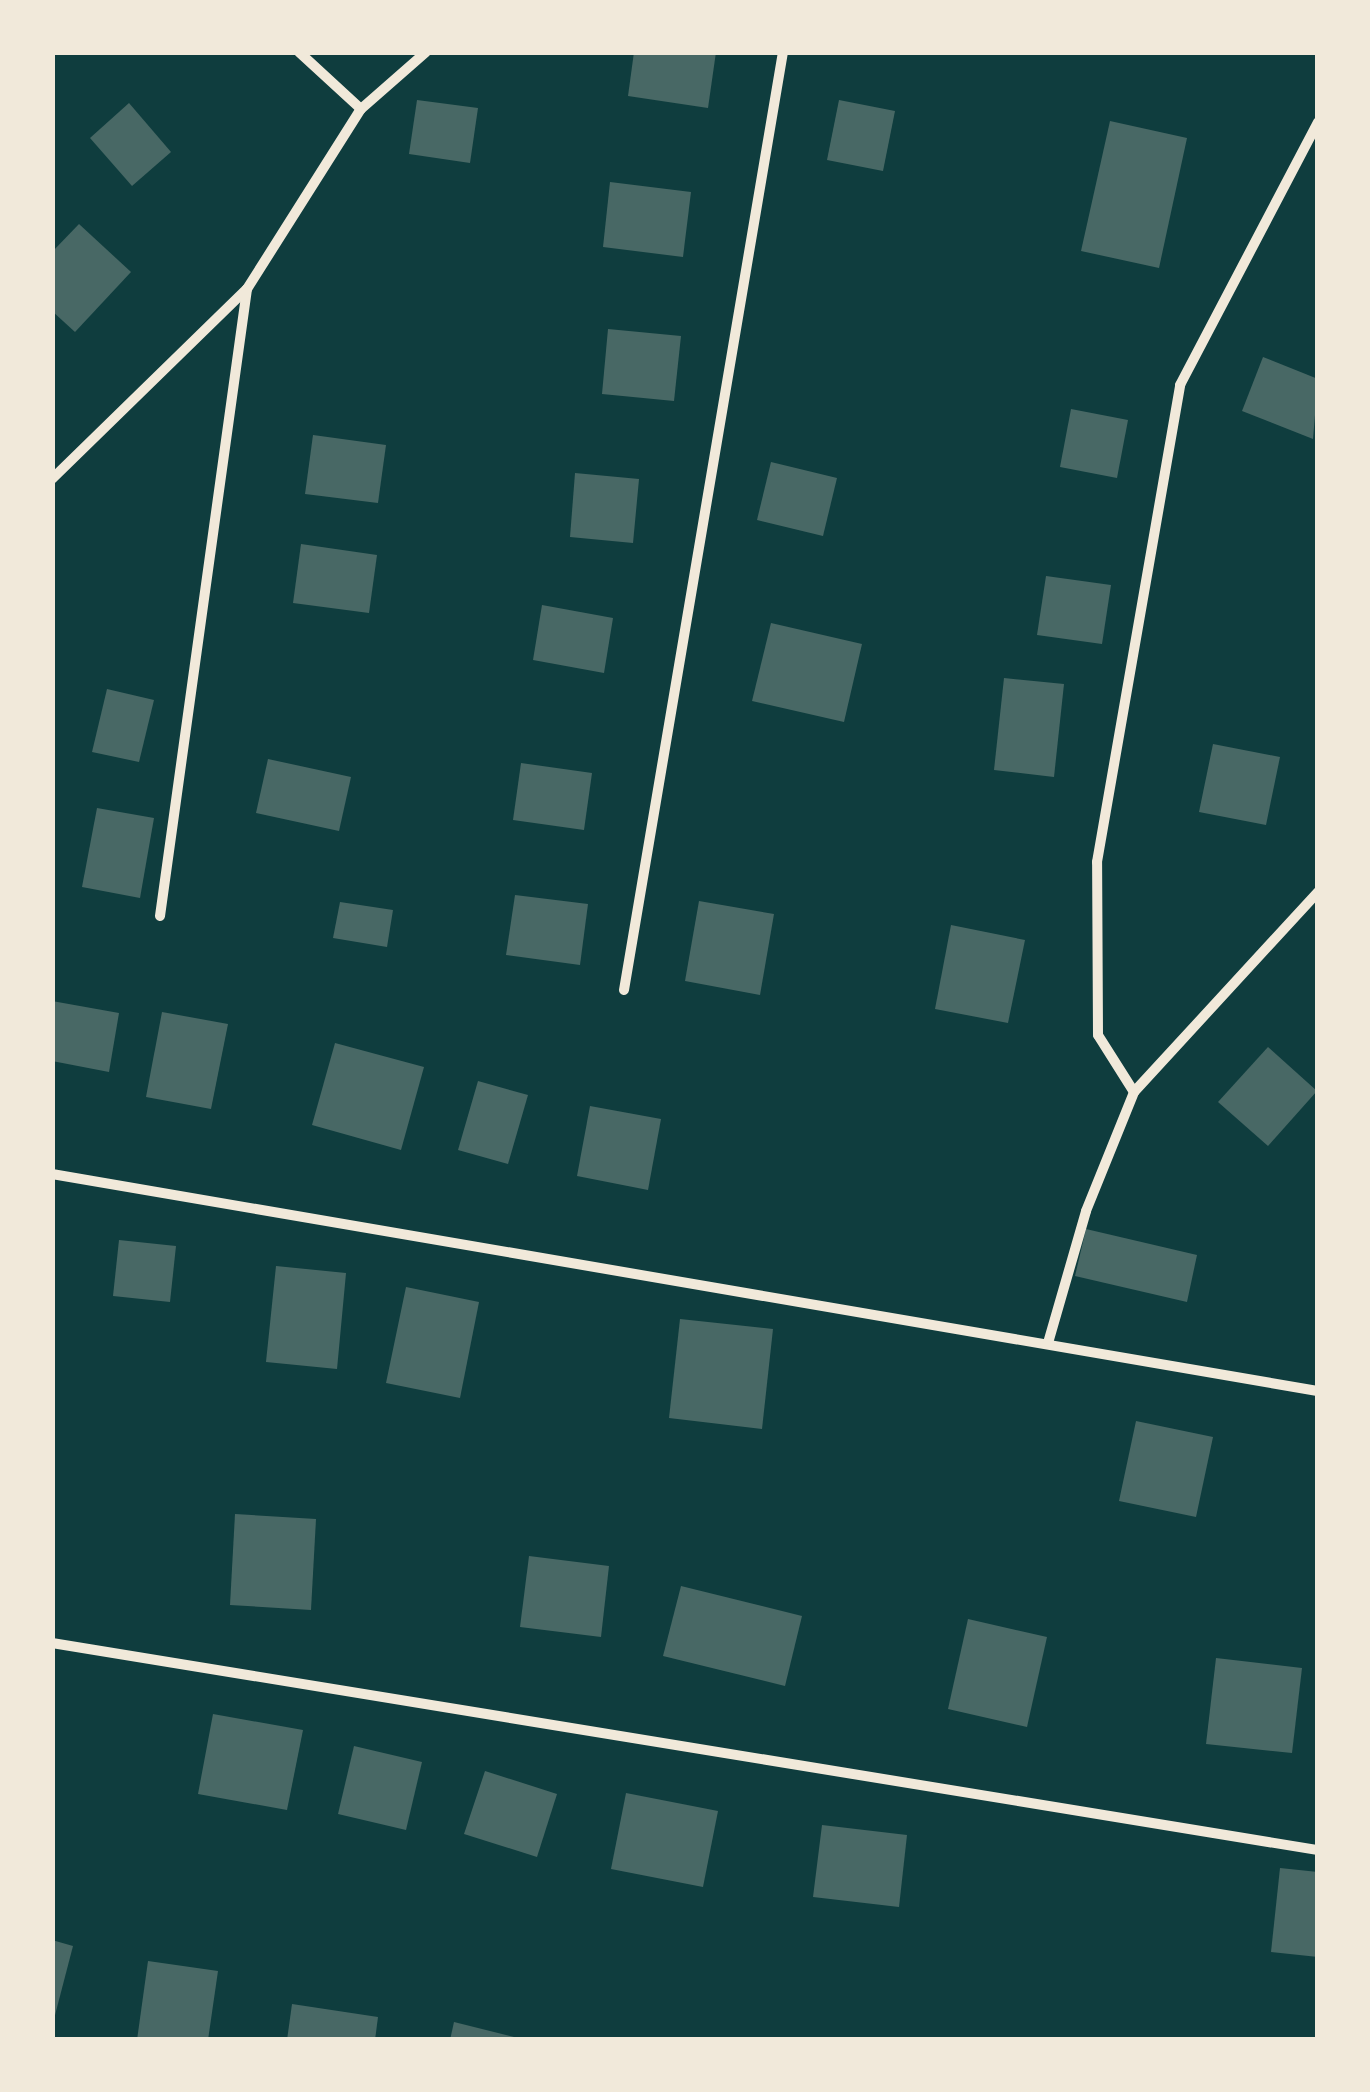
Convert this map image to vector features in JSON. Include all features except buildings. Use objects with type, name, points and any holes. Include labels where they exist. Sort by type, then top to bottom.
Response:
[{"type":"street","points":[[299,52],[361,109]]},
{"type":"street","points":[[52,479],[246,289],[361,109],[426,52]]},
{"type":"street","points":[[624,990],[783,52]]},
{"type":"street","points":[[1134,1092],[1098,1035],[1097,862],[1180,385],[1318,122]]},
{"type":"street","points":[[160,916],[246,289]]},
{"type":"street","points":[[1048,1343],[1086,1210],[1134,1092],[1318,892]]},
{"type":"street","points":[[52,1174],[1318,1391]]},
{"type":"street","points":[[52,1642],[1318,1850]]}]
